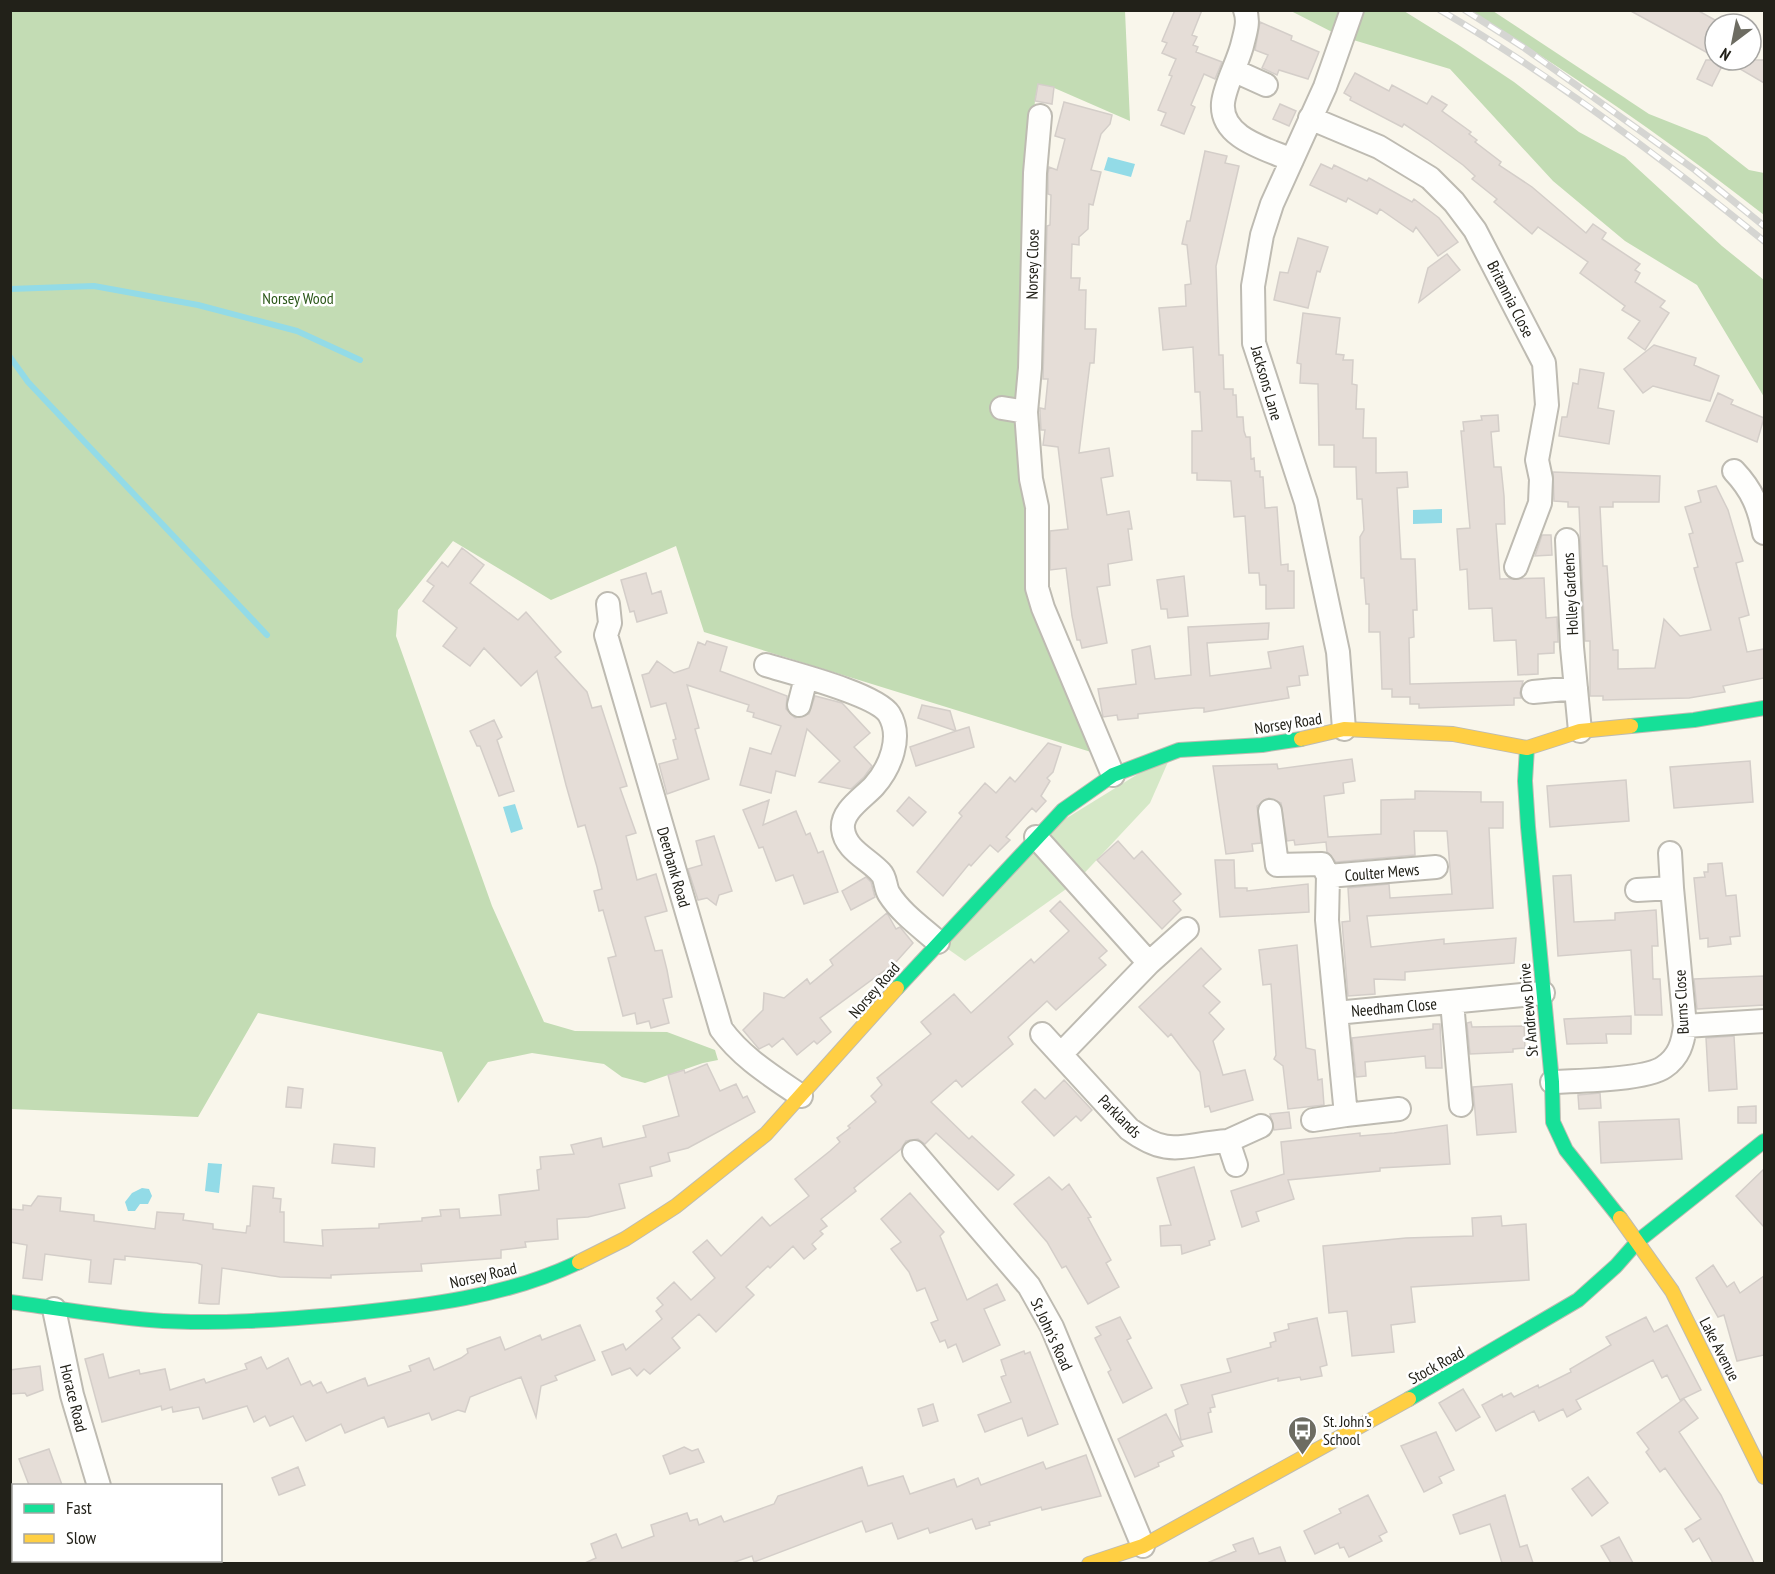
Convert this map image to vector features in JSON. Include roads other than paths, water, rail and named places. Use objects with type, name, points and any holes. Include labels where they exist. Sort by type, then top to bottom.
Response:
[{"type":"street","points":[[1245,10],[1248,19],[1235,71],[1223,103],[1230,127],[1240,138],[1292,160]]},
{"type":"street","name":"Jacksons Lane","points":[[1344,729],[1338,652],[1306,502],[1254,343],[1253,286],[1262,235],[1272,204],[1325,87],[1352,10]]},
{"type":"street","points":[[1235,71],[1266,85]]},
{"type":"street","name":"Norsey Close","points":[[1040,116],[1035,173],[1030,368],[1026,412],[1031,479],[1045,508],[1036,565],[1040,598],[1113,775]]},
{"type":"street","name":"Britannia Close","points":[[1310,118],[1379,147],[1430,178],[1454,202],[1475,230],[1544,363],[1547,405],[1537,460],[1541,479],[1540,503],[1516,567]]},
{"type":"street","points":[[1002,408],[1026,412]]},
{"type":"street","points":[[1734,471],[1749,488],[1760,510],[1764,532]]},
{"type":"street","name":"Holley Gardens","points":[[1568,540],[1572,647],[1580,731]]},
{"type":"street","name":"Deerbank Road","points":[[608,604],[610,623],[606,635],[721,1029],[735,1047],[752,1062],[801,1095]]},
{"type":"street","points":[[766,666],[868,698],[888,714],[895,735],[890,762],[874,786],[846,814],[843,823],[844,835],[861,856],[883,874],[887,891],[899,908],[938,942]]},
{"type":"street","points":[[799,705],[806,678]]},
{"type":"street","points":[[1533,692],[1576,688]]},
{"type":"street","name":"Norsey Road","points":[[10,1302],[150,1320],[218,1322],[300,1318],[411,1307],[502,1290],[564,1269],[625,1239],[667,1212],[726,1168],[766,1134],[938,942],[1063,810],[1113,775],[1179,750],[1263,745],[1319,736],[1344,729],[1390,733],[1453,734],[1527,748],[1580,731],[1694,720],[1764,708]]},
{"type":"street","name":"St Andrews Drive","points":[[1527,748],[1525,781],[1527,816],[1552,1082],[1553,1122],[1566,1150],[1638,1241]]},
{"type":"street","name":"Coulter Mews","points":[[1270,811],[1277,865],[1322,864],[1328,876],[1327,920],[1333,981]]},
{"type":"street","points":[[1036,837],[1149,963]]},
{"type":"street","name":"Burns Close","points":[[1552,1082],[1631,1076],[1663,1068],[1677,1056],[1683,1042],[1685,1026],[1670,853]]},
{"type":"street","name":"Coulter Mews","points":[[1328,876],[1436,867]]},
{"type":"street","points":[[1636,890],[1672,888]]},
{"type":"street","points":[[1062,1054],[1149,963],[1187,929]]},
{"type":"street","name":"Needham Close","points":[[1333,981],[1346,1115]]},
{"type":"street","name":"Needham Close","points":[[1336,1012],[1544,993]]},
{"type":"street","name":"Needham Close","points":[[1452,1002],[1461,1105]]},
{"type":"street","points":[[1685,1026],[1764,1021]]},
{"type":"street","name":"Parklands","points":[[1042,1034],[1129,1129],[1146,1142],[1164,1149],[1228,1141],[1261,1126]]},
{"type":"street","points":[[1313,1120],[1399,1109]]},
{"type":"street","points":[[1228,1141],[1236,1165]]},
{"type":"street","name":"Stock Road","points":[[1089,1563],[1143,1546],[1299,1462],[1527,1332],[1578,1300],[1616,1266],[1638,1241],[1764,1141]]},
{"type":"street","name":"St John's Road","points":[[914,1152],[1029,1286],[1052,1327],[1143,1546]]},
{"type":"street","name":"Lake Avenue","points":[[1638,1241],[1672,1291],[1764,1477]]},
{"type":"street","name":"Horace Road","points":[[54,1309],[72,1395],[99,1484]]},
{"type":"water","points":[[1108,157],[1135,164],[1131,177],[1104,170]]},
{"type":"water","points":[[1442,509],[1442,523],[1413,524],[1413,510]]},
{"type":"water","points":[[515,804],[523,829],[511,833],[503,807]]},
{"type":"water","points":[[208,1163],[222,1164],[219,1193],[205,1191]]},
{"type":"water","points":[[142,1188],[149,1189],[152,1196],[148,1204],[140,1204],[135,1211],[128,1211],[125,1202],[132,1193]]},
{"type":"waterway","points":[[10,289],[94,286],[198,305],[297,331],[360,360]]},
{"type":"waterway","points":[[10,357],[28,382],[267,635]]},
{"type":"railway","points":[[1440,10],[1524,63],[1606,119],[1764,241]]},
{"type":"railway","points":[[1465,10],[1523,47],[1695,170],[1764,226]]},
{"type":"place","name":"St. John's School","points":[[1302,1456]]},
{"type":"park label","name":"Norsey Wood","points":[[298,298]]}]
